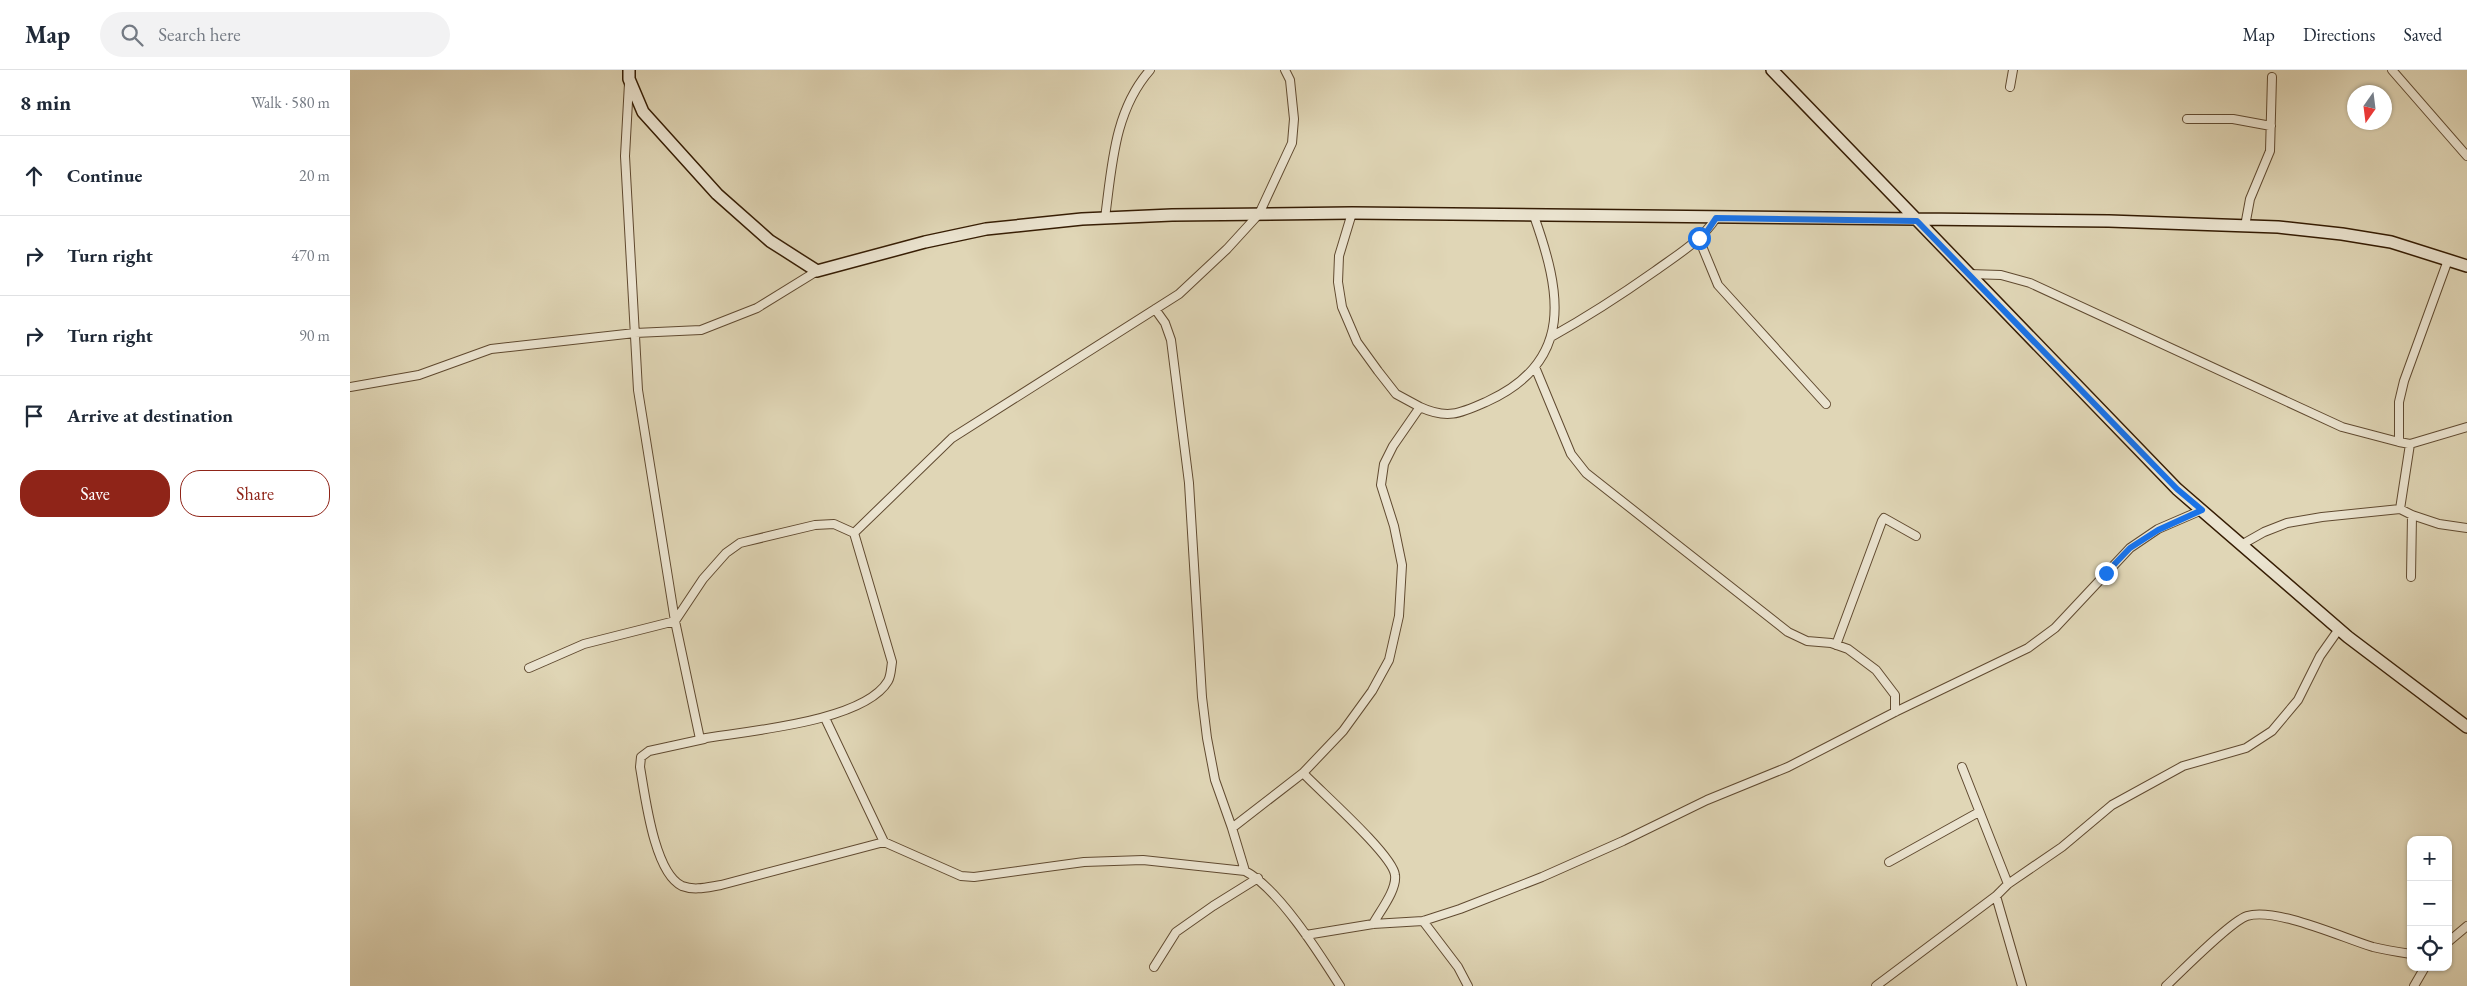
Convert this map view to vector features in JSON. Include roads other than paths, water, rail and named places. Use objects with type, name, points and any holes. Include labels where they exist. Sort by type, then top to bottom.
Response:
[{"type":"street","points":[[1105,218],[1120,124],[1138,83],[1150,70]]},
{"type":"street","points":[[854,533],[952,438],[1179,294],[1227,249],[1259,214],[1292,143],[1294,119],[1290,80],[1285,70]]},
{"type":"street","points":[[1772,70],[2177,489],[2339,629],[2467,727]]},
{"type":"street","points":[[2010,88],[2013,70]]},
{"type":"street","points":[[2392,70],[2467,156]]},
{"type":"street","points":[[629,75],[643,112],[717,194],[770,241],[817,272]]},
{"type":"street","points":[[629,75],[625,156],[638,390],[675,621],[700,740],[706,738]]},
{"type":"street","points":[[2245,226],[2250,199],[2270,150],[2272,77]]},
{"type":"street","points":[[2187,119],[2233,119],[2271,126]]},
{"type":"street","points":[[1352,213],[1339,256],[1338,282],[1342,307],[1356,342],[1396,394],[1436,414],[1460,414],[1501,394],[1528,375],[1535,367],[1550,337],[1554,317],[1555,289],[1546,249],[1534,216]]},
{"type":"street","points":[[350,386],[419,375],[491,349],[635,333],[701,330],[757,308],[817,272],[925,242],[986,229],[1105,218],[1352,213],[1917,221],[2109,221],[2245,226],[2342,234],[2391,242],[2467,266]]},
{"type":"street","points":[[1550,337],[1594,313],[1706,233],[1716,218]]},
{"type":"street","points":[[1699,238],[1718,285],[1826,404]]},
{"type":"street","points":[[2399,442],[2399,402],[2404,381],[2448,260]]},
{"type":"street","points":[[1969,274],[2001,275],[2030,283],[2342,426],[2410,444],[2467,427]]},
{"type":"street","points":[[1156,309],[1165,323],[1171,340],[1186,464],[1198,612],[1202,697],[1207,738],[1215,780],[1245,871]]},
{"type":"street","points":[[1535,367],[1571,454],[1586,473],[1788,632],[1807,641],[1836,645],[1848,649],[1876,670],[1895,694],[1895,712]]},
{"type":"street","points":[[1232,828],[1303,774],[1343,731],[1372,691],[1389,660],[1399,616],[1402,565],[1394,526],[1381,485],[1384,464],[1393,446],[1420,407]]},
{"type":"street","points":[[2400,509],[2410,444]]},
{"type":"street","points":[[2240,545],[2264,532],[2287,523],[2340,514],[2400,509],[2439,524],[2467,528]]},
{"type":"street","points":[[1306,935],[1373,924],[1423,921],[1499,894],[1623,841],[1707,800],[1788,767],[1895,712],[2028,648],[2055,628],[2130,548],[2158,530],[2202,510]]},
{"type":"street","points":[[2411,577],[2412,515]]},
{"type":"street","points":[[1836,645],[1884,518],[1916,536]]},
{"type":"street","points":[[529,668],[584,644],[675,621],[703,579],[726,554],[740,544],[815,524],[834,524],[854,533],[892,662],[889,680],[878,692],[863,703],[824,718],[706,738],[649,751],[641,757],[640,767],[660,857],[668,872],[681,886],[696,889],[721,885],[884,842],[961,876],[974,877],[1084,862],[1143,860],[1245,871],[1258,878],[1306,935],[1340,986]]},
{"type":"street","points":[[1876,986],[1996,896],[2008,884],[2062,847],[2112,805],[2183,766],[2246,748],[2272,731],[2298,700],[2325,646],[2339,629]]},
{"type":"street","points":[[824,718],[884,842]]},
{"type":"street","points":[[1962,767],[2008,884]]},
{"type":"street","points":[[1303,774],[1368,838],[1387,859],[1395,875],[1392,888],[1373,924]]},
{"type":"street","points":[[1889,862],[1979,812]]},
{"type":"street","points":[[1154,967],[1176,932],[1212,906],[1232,896],[1258,878]]},
{"type":"street","points":[[1996,896],[2022,986]]},
{"type":"street","points":[[2166,986],[2231,926],[2247,916],[2268,915],[2305,924],[2374,947],[2407,953]]},
{"type":"street","points":[[1423,921],[1458,967],[1468,986]]},
{"type":"street","points":[[2452,939],[2467,926]]},
{"type":"street","points":[[2414,986],[2423,971]]}]
